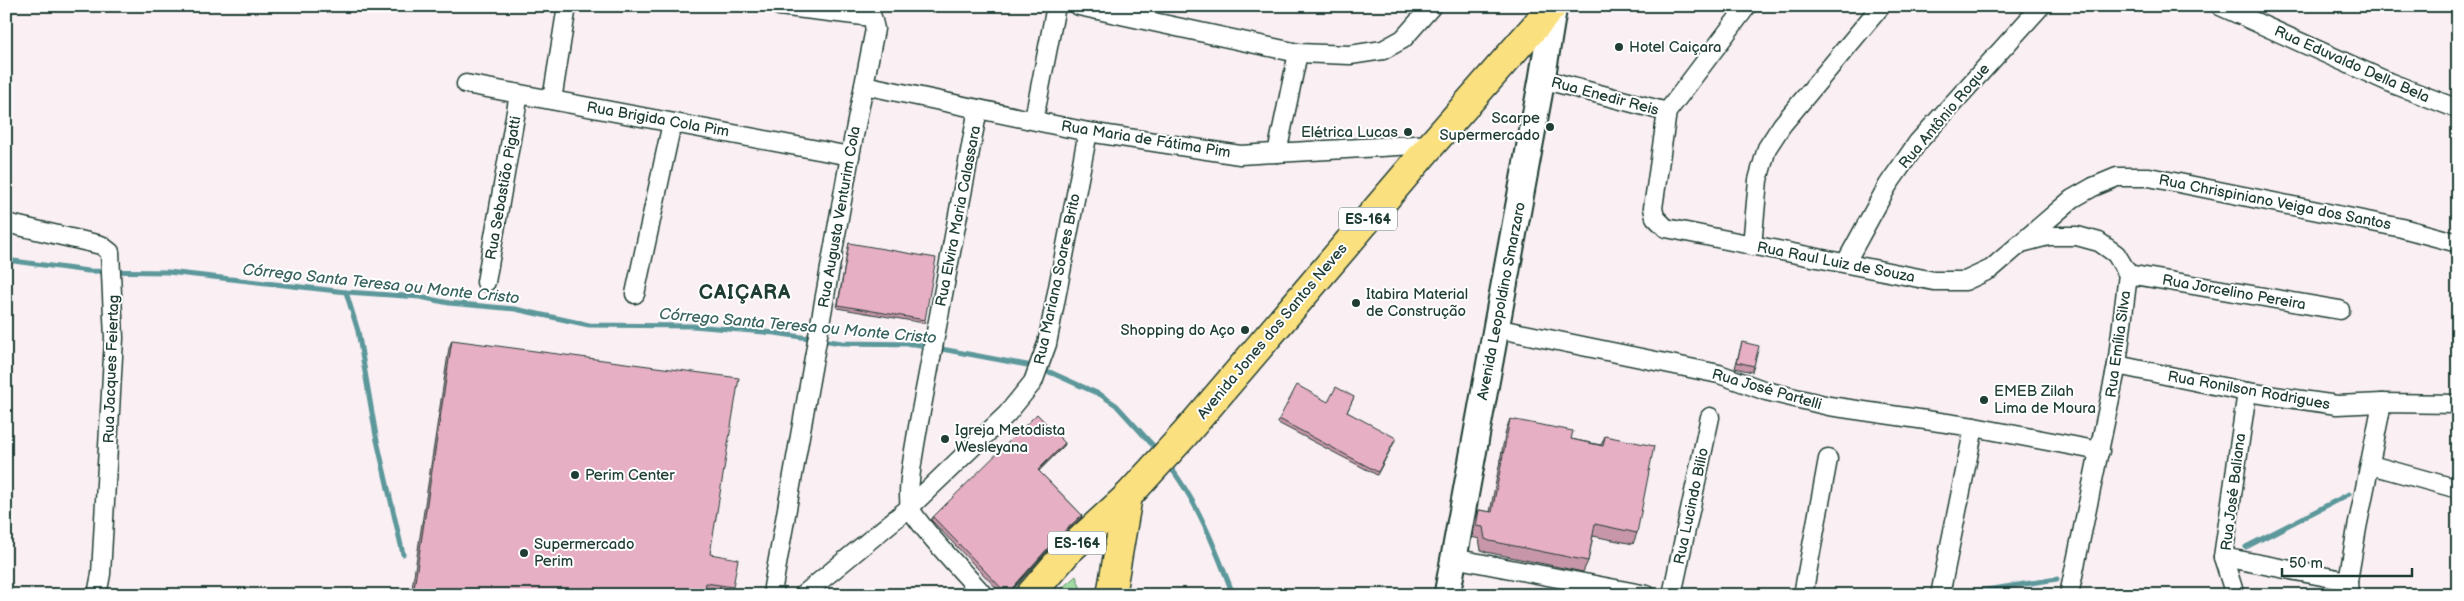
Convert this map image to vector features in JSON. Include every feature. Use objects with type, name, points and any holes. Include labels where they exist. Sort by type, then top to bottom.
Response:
[{"type":"highway","name":"Avenida Jones dos Santos Neves","points":[[1030,595],[1068,551],[1128,496],[1185,434],[1432,144],[1553,6]]},
{"type":"highway","name":"ES-164","points":[[1111,595],[1128,496]]},
{"type":"street","points":[[552,100],[567,6]]},
{"type":"street","name":"Rua Augusta Venturim Cola","points":[[775,595],[773,587],[819,329],[850,156],[876,29],[872,18],[779,6]]},
{"type":"street","points":[[1034,120],[1056,6]]},
{"type":"street","points":[[1079,6],[1298,53],[1350,55],[1383,50],[1402,39],[1432,6]]},
{"type":"street","name":"Avenida Leopoldino Smarzaro","points":[[1447,595],[1542,79],[1553,6]]},
{"type":"street","points":[[1667,112],[1747,6]]},
{"type":"street","points":[[1752,246],[1758,180],[1767,148],[1782,125],[1881,6]]},
{"type":"street","name":"Rua Antônio Roque","points":[[1846,262],[1888,185],[1918,142],[2041,6]]},
{"type":"street","name":"Rua Eduvaldo Della Bela","points":[[2220,6],[2391,83],[2458,109]]},
{"type":"street","points":[[1278,153],[1298,53]]},
{"type":"street","name":"Rua Enedir Reis","points":[[1542,79],[1667,112]]},
{"type":"street","name":"Rua Brigida Cola Pim","points":[[466,84],[672,123],[735,132],[850,156]]},
{"type":"street","name":"Rua Maria de Fátima Pim","points":[[864,85],[1088,132],[1240,155],[1432,144]]},
{"type":"street","name":"Rua Sebastião Pigatti","points":[[486,282],[520,94]]},
{"type":"street","name":"Rua Elvira Maria Calassara","points":[[910,507],[912,472],[931,357],[978,109]]},
{"type":"street","name":"Rua Raul Luiz de Souza","points":[[1667,112],[1653,208],[1655,217],[1666,228],[1752,246],[1846,262],[1934,282],[1965,281],[1991,269],[2020,244]]},
{"type":"street","points":[[635,294],[672,123]]},
{"type":"street","name":"Rua Mariana Soares Brito","points":[[803,595],[910,507],[1007,414],[1022,398],[1036,376],[1043,358],[1088,132]]},
{"type":"street","name":"Rua Chrispiniano Veiga dos Santos","points":[[2020,244],[2072,199],[2093,187],[2117,177],[2149,177],[2188,183],[2402,228],[2458,243]]},
{"type":"street","name":"Rua Jacques Feiertag","points":[[6,223],[100,244],[110,252],[113,280],[114,338],[102,574],[97,595]]},
{"type":"street","name":"Rua Emília Silva","points":[[2020,244],[2048,236],[2077,236],[2099,242],[2116,254],[2128,274],[2117,365],[2069,595]]},
{"type":"street","name":"Rua Jorcelino Pereira","points":[[2128,274],[2340,310]]},
{"type":"street","name":"Rua José Partelli","points":[[1495,328],[1719,374],[1766,391],[1829,406],[1974,426],[2100,451]]},
{"type":"street","name":"Rua Ronilson Rodrigues","points":[[2117,365],[2247,392],[2338,405],[2382,403],[2458,404]]},
{"type":"street","name":"Rua José Baliana","points":[[2247,392],[2223,558],[2348,588]]},
{"type":"street","points":[[2348,588],[2382,403]]},
{"type":"street","name":"Rua Lucindo Bilio","points":[[1672,595],[1710,417]]},
{"type":"street","points":[[1940,595],[1974,426]]},
{"type":"street","points":[[1803,595],[1828,459]]},
{"type":"street","points":[[2371,465],[2458,489]]},
{"type":"street","points":[[910,507],[919,522],[984,595]]},
{"type":"street","points":[[1453,558],[1647,595]]},
{"type":"street","points":[[2223,558],[2235,595]]},
{"type":"green space","points":[[1076,576],[1083,595],[1054,595],[1056,593]]},
{"type":"building","points":[[849,243],[936,258],[925,320],[838,305]]},
{"type":"building","name":"Perim Center","points":[[452,340],[739,378],[710,554],[738,559],[733,587],[706,583],[704,595],[413,595]]},
{"type":"building","points":[[1742,342],[1759,346],[1754,366],[1737,362]]},
{"type":"building","points":[[1297,385],[1328,402],[1336,387],[1354,397],[1347,412],[1396,438],[1378,472],[1279,419]]},
{"type":"building","points":[[1037,414],[1065,443],[1038,470],[1082,515],[1057,538],[1007,594],[933,517]]},
{"type":"building","points":[[1510,419],[1573,431],[1571,439],[1603,446],[1605,436],[1654,446],[1637,533],[1595,524],[1588,561],[1485,539],[1483,527],[1476,526],[1479,510],[1492,512]]},
{"type":"waterway","name":"Córrego Santa Teresa ou Monte Cristo","points":[[6,260],[88,271],[168,272],[346,292],[420,297],[449,303],[515,309],[589,325],[693,326],[775,333],[842,343],[915,344],[1027,365],[1052,373],[1101,395],[1116,405],[1158,451]]},
{"type":"waterway","points":[[346,292],[358,331],[376,436],[403,554]]},
{"type":"waterway","name":"Córrego Santa Teresa ou Monte Cristo","points":[[1168,464],[1188,493],[1204,524],[1231,589],[1231,595]]},
{"type":"waterway","points":[[2246,547],[2349,494]]},
{"type":"waterway","points":[[1967,593],[2057,579]]},
{"type":"waterway","points":[[1231,589],[1241,595]]},
{"type":"place","name":"Hotel Caiçara","points":[[1619,47]]},
{"type":"place","name":"Scarpe Supermercado","points":[[1550,127]]},
{"type":"place","name":"Elétrica Lucas","points":[[1408,132]]},
{"type":"place","name":"Itabira Material de Construção","points":[[1356,303]]},
{"type":"place","name":"Shopping do Aço","points":[[1245,330]]},
{"type":"place","name":"EMEB Zilah Lima de Moura","points":[[1984,400]]},
{"type":"place","name":"Igreja Metodista Wesleyana","points":[[945,439]]},
{"type":"place","name":"Perim Center","points":[[575,475]]},
{"type":"place","name":"Supermercado Perim","points":[[524,553]]},
{"type":"district","name":"CAIÇARA","points":[[745,292]]}]
